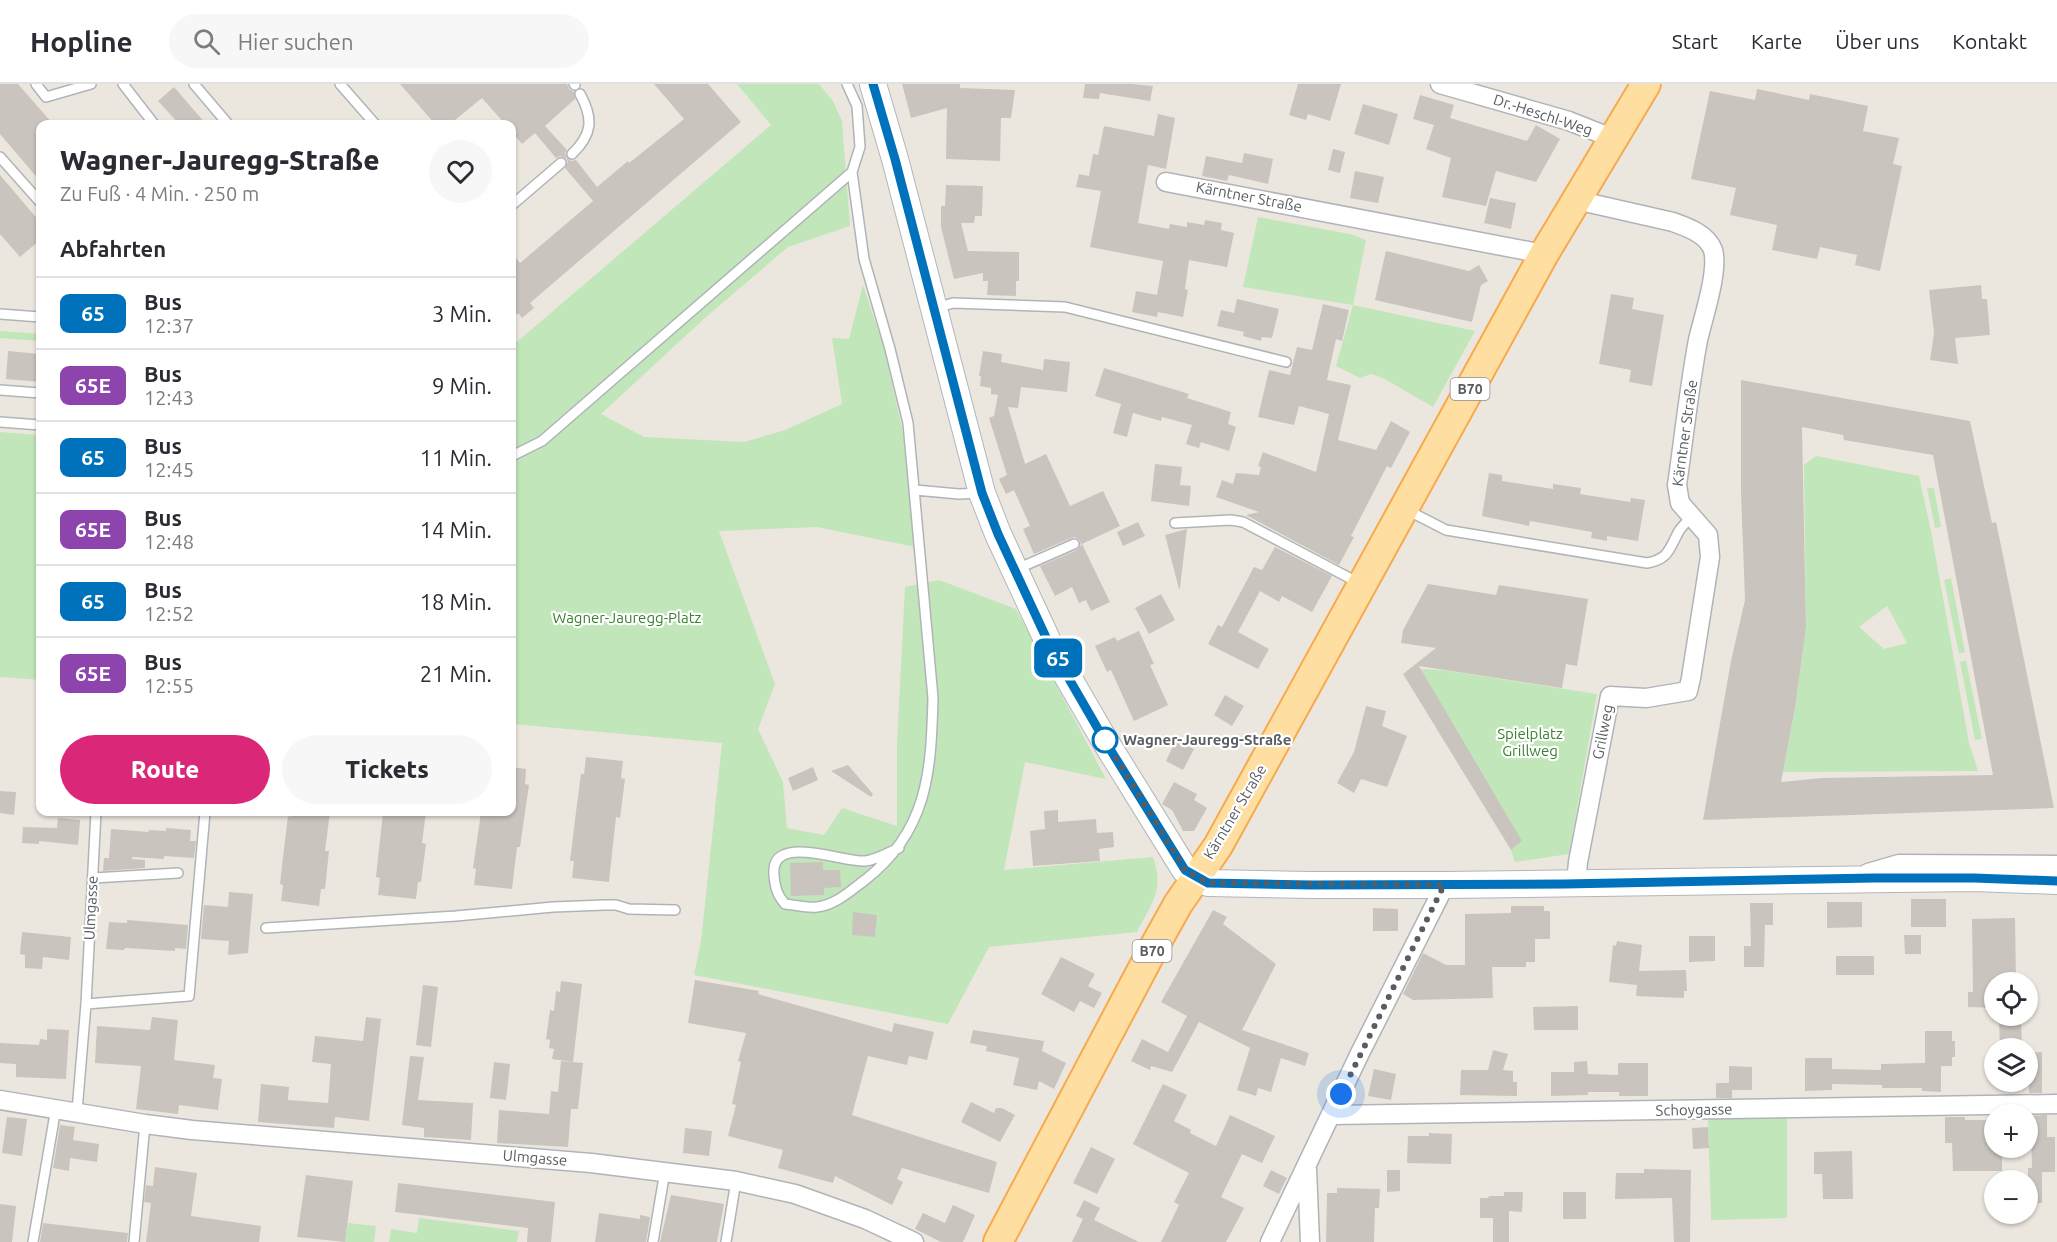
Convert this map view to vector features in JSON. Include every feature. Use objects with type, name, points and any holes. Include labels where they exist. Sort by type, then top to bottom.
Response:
[{"type":"main road","points":[[873,84],[934,308],[971,494],[1015,570],[1050,646],[1105,741],[1185,870],[1208,883],[1576,884],[1848,878],[1974,878],[2057,881]]},
{"type":"main road","name":"Kärntner Straße","points":[[998,1242],[1154,947],[1196,876],[1218,846],[1544,254],[1646,84]]},
{"type":"street","name":"Dr.-Heschl-Weg","points":[[1440,84],[1569,121],[1612,138]]},
{"type":"street","name":"Kärntner Straße","points":[[1166,182],[1544,254]]},
{"type":"street","name":"Kärntner Straße","points":[[1576,200],[1673,222],[1696,231],[1713,249],[1714,267],[1699,339],[1677,485],[1680,503],[1692,516]]},
{"type":"street","name":"Grillweg","points":[[1576,884],[1578,862],[1610,696],[1646,698],[1688,691],[1710,557],[1708,535],[1692,516]]},
{"type":"street","points":[[1848,878],[1899,864],[2057,865]]},
{"type":"street","points":[[1270,1242],[1360,1053],[1444,885]]},
{"type":"street","name":"Ulmgasse","points":[[0,1100],[192,1130],[582,1162],[736,1180],[795,1194],[865,1219],[914,1242]]},
{"type":"street","name":"Schoygasse","points":[[1332,1115],[2057,1104]]},
{"type":"street","points":[[1307,1166],[1310,1242]]},
{"type":"lane","points":[[36,84],[46,97],[91,84]]},
{"type":"lane","points":[[123,84],[151,120]]},
{"type":"lane","points":[[194,84],[225,120]]},
{"type":"lane","points":[[340,84],[372,120]]},
{"type":"lane","points":[[847,84],[857,106],[860,147],[852,172],[864,259],[908,423],[933,698],[932,740],[921,801],[912,827],[899,848],[876,871],[834,901],[818,907],[785,904],[779,898],[773,868],[778,859],[787,853],[810,852],[864,861],[899,848]]},
{"type":"lane","points":[[572,154],[585,140],[589,126],[588,112],[580,94]]},
{"type":"lane","points":[[0,157],[36,198]]},
{"type":"lane","points":[[516,202],[561,163]]},
{"type":"lane","points":[[516,454],[542,441],[852,172]]},
{"type":"lane","points":[[934,308],[953,303],[1065,308],[1286,362]]},
{"type":"lane","points":[[0,314],[36,317]]},
{"type":"lane","points":[[0,390],[36,393]]},
{"type":"lane","points":[[0,422],[36,425]]},
{"type":"lane","points":[[915,490],[971,494]]},
{"type":"lane","points":[[1404,508],[1446,530],[1647,564],[1665,556],[1680,529],[1692,516]]},
{"type":"lane","points":[[1175,523],[1231,520],[1243,522],[1361,584]]},
{"type":"lane","points":[[1015,570],[1074,544]]},
{"type":"lane","name":"Ulmgasse","points":[[77,1111],[86,1004],[96,816]]},
{"type":"lane","points":[[86,1004],[189,996],[205,816]]},
{"type":"lane","points":[[93,878],[178,873]]},
{"type":"lane","points":[[266,928],[604,904],[629,909],[675,910]]},
{"type":"lane","points":[[33,1242],[56,1108]]},
{"type":"lane","points":[[134,1242],[145,1124]]},
{"type":"lane","points":[[653,1242],[665,1171]]},
{"type":"lane","points":[[726,1242],[736,1180]]},
{"type":"green space","name":"Wagner-Jauregg-Platz","points":[[737,84],[819,84],[833,101],[842,121],[850,226],[788,247],[706,317],[601,414],[644,437],[744,442],[785,430],[842,404],[832,338],[849,339],[863,285],[884,348],[905,442],[915,547],[817,527],[719,531],[775,684],[758,729],[783,782],[787,828],[824,835],[842,808],[897,826],[897,743],[905,587],[939,580],[1016,609],[1106,779],[1025,762],[1004,870],[1153,857],[1158,879],[1155,896],[1137,932],[989,947],[948,1024],[694,975],[701,941],[722,743],[516,724],[516,343],[771,125]]},
{"type":"green space","points":[[1258,217],[1350,234],[1366,240],[1353,305],[1243,287]]},
{"type":"green space","points":[[1353,305],[1475,331],[1433,407],[1383,378],[1371,374],[1360,378],[1336,366]]},
{"type":"green space","points":[[0,331],[36,334],[36,341],[0,338]]},
{"type":"green space","points":[[0,432],[36,435],[36,680],[0,677]]},
{"type":"green space","points":[[1816,456],[1919,476],[1969,743],[1978,771],[1783,772],[1795,708],[1806,627],[1804,465]],"holes":[[[1887,606],[1907,643],[1884,649],[1859,627]]]},
{"type":"green space","points":[[1927,488],[1934,488],[1941,527],[1935,528]]},
{"type":"green space","points":[[1951,578],[1965,652],[1959,654],[1944,580]]},
{"type":"green space","points":[[1966,660],[1982,739],[1975,740],[1960,662]]},
{"type":"green space","name":"Spielplatz Grillweg","points":[[1420,669],[1442,670],[1597,694],[1569,854],[1515,862],[1511,850],[1521,841]]},
{"type":"green space","points":[[1787,1116],[1787,1218],[1711,1220],[1708,1117]]},
{"type":"green space","points":[[419,1218],[519,1231],[517,1242],[389,1242],[391,1229],[417,1233]]},
{"type":"green space","points":[[348,1223],[376,1226],[374,1242],[345,1242]]},
{"type":"building","points":[[0,84],[18,84],[50,120],[36,120],[36,176],[0,134]]},
{"type":"building","points":[[400,84],[567,84],[574,92],[575,99],[545,126],[567,150],[565,153],[567,158],[571,161],[576,160],[597,187],[684,119],[654,84],[708,84],[741,122],[530,303],[534,308],[522,318],[518,313],[516,315],[516,258],[520,263],[593,201],[565,168],[568,162],[566,158],[560,156],[556,158],[535,133],[522,144],[516,137],[516,120],[501,120],[482,98],[455,120],[432,120]]},
{"type":"building","points":[[902,84],[960,84],[960,88],[1015,90],[1011,118],[1001,118],[1000,161],[946,159],[947,108],[911,118]]},
{"type":"building","points":[[1085,84],[1153,86],[1150,101],[1100,93],[1099,99],[1083,98]]},
{"type":"building","points":[[1298,84],[1341,84],[1330,121],[1308,114],[1306,120],[1289,115]]},
{"type":"building","points":[[174,87],[203,120],[175,120],[158,101]]},
{"type":"building","points":[[1757,89],[1809,100],[1810,94],[1868,106],[1863,131],[1899,138],[1893,164],[1902,166],[1880,271],[1855,265],[1857,255],[1820,247],[1817,259],[1772,250],[1777,225],[1730,215],[1736,188],[1691,179],[1710,91],[1755,100]]},
{"type":"building","points":[[1420,95],[1454,105],[1450,118],[1527,141],[1536,125],[1560,139],[1536,182],[1496,171],[1486,206],[1442,197],[1451,158],[1426,149],[1434,125],[1413,119]]},
{"type":"building","points":[[1363,104],[1398,114],[1389,145],[1354,134]]},
{"type":"building","points":[[1158,114],[1175,118],[1166,169],[1148,165],[1138,223],[1169,229],[1170,224],[1187,227],[1187,222],[1204,225],[1205,220],[1222,223],[1221,230],[1234,233],[1227,267],[1189,260],[1185,289],[1188,290],[1183,317],[1158,312],[1157,317],[1132,312],[1136,291],[1157,295],[1163,261],[1090,247],[1101,191],[1076,187],[1079,174],[1089,176],[1093,154],[1098,155],[1104,126],[1154,136]]},
{"type":"building","points":[[1333,149],[1345,152],[1340,173],[1328,170]]},
{"type":"building","points":[[1244,153],[1273,159],[1268,184],[1229,175],[1227,181],[1202,176],[1206,156],[1242,163]]},
{"type":"building","points":[[1355,171],[1384,177],[1378,203],[1350,198]]},
{"type":"building","points":[[0,175],[36,217],[36,243],[20,257],[0,234]]},
{"type":"building","points":[[946,185],[983,186],[982,216],[975,216],[974,223],[961,223],[968,251],[1019,252],[1019,281],[1016,281],[1016,296],[987,295],[988,281],[983,281],[983,273],[954,279],[941,227],[941,206],[945,206]]},
{"type":"building","points":[[1490,198],[1516,203],[1511,229],[1484,223]]},
{"type":"building","points":[[1386,251],[1469,271],[1479,265],[1488,281],[1481,285],[1472,322],[1375,300]]},
{"type":"building","points":[[1981,285],[1982,299],[1987,299],[1990,335],[1955,338],[1958,364],[1930,360],[1934,333],[1929,290]]},
{"type":"building","points":[[1611,294],[1634,298],[1632,309],[1664,315],[1652,386],[1629,382],[1631,370],[1599,364]]},
{"type":"building","points":[[1237,299],[1279,309],[1272,338],[1262,337],[1261,341],[1243,336],[1244,332],[1217,326],[1221,310],[1234,313]]},
{"type":"building","points":[[1323,304],[1349,310],[1342,341],[1336,339],[1327,380],[1351,385],[1338,440],[1376,450],[1391,421],[1410,432],[1391,468],[1387,466],[1351,536],[1354,537],[1339,565],[1246,515],[1259,512],[1216,497],[1222,480],[1233,484],[1236,473],[1259,475],[1261,467],[1258,466],[1263,452],[1316,472],[1329,414],[1299,406],[1294,425],[1258,417],[1269,370],[1290,375],[1297,347],[1312,350]]},
{"type":"building","points":[[8,351],[36,354],[36,382],[6,379]]},
{"type":"building","points":[[983,351],[1002,354],[1001,362],[1043,370],[1044,359],[1070,362],[1067,392],[1021,387],[1018,408],[1008,407],[1025,464],[1046,454],[1070,506],[1103,491],[1120,526],[1082,544],[1110,602],[1091,611],[1086,600],[1079,603],[1072,587],[1055,596],[1040,566],[1077,550],[1081,545],[1080,541],[1075,537],[1071,538],[1034,554],[1023,529],[1030,526],[1014,490],[1006,494],[999,479],[1007,475],[989,418],[994,416],[998,395],[991,394],[991,388],[980,386],[981,376],[979,376]]},
{"type":"building","points":[[1104,368],[1189,394],[1187,398],[1231,412],[1228,424],[1236,427],[1229,451],[1201,442],[1199,448],[1186,444],[1192,425],[1162,417],[1161,421],[1133,413],[1127,437],[1113,433],[1121,404],[1095,396]]},
{"type":"building","points":[[1741,380],[1970,421],[1992,523],[1996,522],[2054,808],[1703,820],[1731,661],[1745,600],[1741,493]],"holes":[[[1802,427],[1843,435],[1844,440],[1933,455],[1993,775],[1822,778],[1781,782],[1795,708],[1806,627]]]},
{"type":"building","points":[[1155,464],[1182,467],[1180,485],[1191,486],[1189,506],[1151,501]]},
{"type":"building","points":[[1489,473],[1502,475],[1502,481],[1553,489],[1553,484],[1581,488],[1580,494],[1630,502],[1631,498],[1645,500],[1638,541],[1607,536],[1607,541],[1591,538],[1592,532],[1530,521],[1529,526],[1482,516]]},
{"type":"building","points":[[1138,522],[1145,536],[1123,546],[1117,532]]},
{"type":"building","points":[[1187,529],[1180,588],[1179,589],[1165,535]]},
{"type":"building","points":[[1275,547],[1332,576],[1312,612],[1282,596],[1279,602],[1260,591],[1238,632],[1269,649],[1258,669],[1208,644],[1218,625],[1222,627],[1254,567],[1262,570]]},
{"type":"building","points":[[1428,584],[1496,595],[1499,585],[1588,599],[1577,666],[1566,664],[1562,688],[1419,666],[1522,841],[1511,850],[1403,674],[1436,648],[1401,643],[1403,630]]},
{"type":"building","points":[[1161,594],[1175,620],[1149,634],[1135,608]]},
{"type":"building","points":[[1139,631],[1154,664],[1150,665],[1168,705],[1134,721],[1111,670],[1107,672],[1095,646],[1115,637],[1117,641]]},
{"type":"building","points":[[1225,695],[1244,706],[1232,726],[1214,715]]},
{"type":"building","points":[[1366,706],[1386,711],[1382,726],[1407,736],[1387,787],[1361,779],[1354,793],[1337,783],[1354,752]]},
{"type":"building","points":[[1176,740],[1194,749],[1183,770],[1166,761]]},
{"type":"building","points":[[586,757],[623,761],[621,778],[625,779],[620,818],[616,817],[609,882],[572,878],[574,861],[570,861],[581,774],[584,774]]},
{"type":"building","points":[[848,765],[873,794],[871,797],[831,771]]},
{"type":"building","points":[[813,767],[818,780],[793,791],[788,778]]},
{"type":"building","points":[[516,768],[526,769],[525,784],[529,785],[520,847],[517,847],[512,889],[474,885],[476,869],[473,868],[480,816],[516,816]]},
{"type":"building","points":[[1174,782],[1197,794],[1194,800],[1207,808],[1194,831],[1183,831],[1172,810],[1162,804]]},
{"type":"building","points":[[0,791],[16,792],[14,815],[0,813]]},
{"type":"building","points":[[1058,810],[1058,822],[1096,819],[1097,833],[1113,832],[1114,847],[1099,849],[1100,861],[1033,866],[1030,831],[1045,829],[1044,811]]},
{"type":"building","points":[[288,816],[329,816],[325,851],[329,851],[325,889],[321,889],[319,906],[281,901],[283,885],[280,884]]},
{"type":"building","points":[[383,816],[425,816],[422,843],[426,844],[421,882],[418,882],[416,899],[378,895],[380,878],[376,877]]},
{"type":"building","points":[[58,818],[80,820],[78,845],[39,841],[39,844],[22,843],[23,827],[57,828]]},
{"type":"building","points":[[166,828],[191,830],[190,841],[196,841],[194,858],[132,857],[132,859],[145,860],[145,868],[103,871],[104,858],[109,858],[111,829],[149,832],[148,830],[166,831]]},
{"type":"building","points":[[823,862],[823,870],[840,870],[841,887],[824,888],[824,895],[791,896],[790,863]]},
{"type":"building","points":[[229,892],[253,894],[248,953],[228,955],[229,941],[201,939],[204,905],[228,907]]},
{"type":"building","points":[[1911,899],[1946,899],[1946,927],[1911,927]]},
{"type":"building","points":[[1827,902],[1862,902],[1862,927],[1827,928]]},
{"type":"building","points":[[1750,903],[1773,903],[1773,925],[1765,925],[1764,967],[1744,967],[1744,946],[1751,946]]},
{"type":"building","points":[[1511,906],[1544,906],[1544,911],[1550,911],[1550,939],[1535,939],[1535,962],[1526,962],[1526,967],[1492,967],[1493,998],[1413,1000],[1403,994],[1423,953],[1446,965],[1465,965],[1465,914],[1511,913]]},
{"type":"building","points":[[1373,908],[1398,909],[1398,931],[1373,931]]},
{"type":"building","points":[[1213,910],[1227,917],[1223,924],[1276,964],[1242,1030],[1309,1053],[1305,1066],[1281,1058],[1271,1092],[1258,1088],[1256,1096],[1237,1090],[1250,1048],[1199,1022],[1172,1072],[1151,1066],[1150,1070],[1131,1061],[1142,1039],[1168,1052],[1187,1016],[1161,1002]]},
{"type":"building","points":[[853,912],[877,915],[875,937],[852,935]]},
{"type":"building","points":[[2015,918],[2016,972],[1984,972],[1984,1008],[1968,1007],[1968,992],[1973,992],[1972,919]]},
{"type":"building","points":[[127,920],[188,925],[186,949],[175,948],[175,951],[106,949],[109,922],[127,923]]},
{"type":"building","points":[[22,932],[71,937],[69,960],[43,957],[42,969],[25,968],[25,955],[20,954]]},
{"type":"building","points":[[1904,935],[1921,935],[1921,954],[1905,954]]},
{"type":"building","points":[[1689,936],[1715,936],[1715,961],[1689,962]]},
{"type":"building","points":[[1617,941],[1642,945],[1639,971],[1686,970],[1687,991],[1684,991],[1684,998],[1636,996],[1637,985],[1609,982],[1613,945],[1616,946]]},
{"type":"building","points":[[1836,956],[1874,956],[1874,975],[1836,975]]},
{"type":"building","points":[[1061,957],[1095,974],[1088,986],[1102,993],[1094,1008],[1080,1001],[1074,1012],[1041,994]]},
{"type":"building","points":[[695,980],[759,991],[758,994],[892,1032],[894,1023],[934,1032],[927,1060],[909,1056],[907,1065],[868,1056],[852,1115],[997,1162],[989,1193],[902,1168],[897,1179],[903,1182],[892,1205],[835,1176],[833,1183],[778,1168],[783,1150],[728,1136],[736,1105],[732,1104],[741,1062],[738,1061],[746,1033],[688,1023]]},
{"type":"building","points":[[561,981],[582,984],[573,1062],[552,1059],[554,1049],[549,1048],[550,1040],[546,1039],[550,1010],[554,1011],[556,991],[560,992]]},
{"type":"building","points":[[423,985],[438,987],[431,1047],[416,1045]]},
{"type":"building","points":[[1578,1006],[1578,1030],[1534,1030],[1533,1007]]},
{"type":"building","points":[[152,1017],[178,1020],[174,1060],[215,1065],[213,1078],[222,1079],[218,1110],[179,1105],[178,1114],[136,1109],[141,1066],[95,1063],[97,1026],[150,1030]]},
{"type":"building","points":[[366,1017],[381,1019],[369,1121],[335,1117],[334,1128],[258,1122],[261,1084],[289,1087],[288,1100],[328,1103],[331,1064],[312,1062],[315,1036],[363,1041]]},
{"type":"building","points":[[1999,1026],[2021,1026],[2022,1038],[2000,1038]]},
{"type":"building","points":[[47,1029],[69,1030],[66,1079],[16,1077],[16,1064],[0,1063],[0,1043],[39,1045],[40,1039],[47,1040]]},
{"type":"building","points":[[973,1030],[1044,1041],[1042,1051],[1066,1063],[1054,1089],[1039,1081],[1037,1090],[1013,1085],[1019,1058],[986,1051],[987,1046],[970,1043]]},
{"type":"building","points":[[1925,1031],[1952,1031],[1952,1041],[1955,1041],[1955,1057],[1952,1057],[1952,1066],[1941,1066],[1941,1092],[1922,1091],[1922,1088],[1882,1088],[1882,1085],[1832,1084],[1832,1090],[1805,1091],[1805,1058],[1832,1058],[1832,1069],[1881,1070],[1881,1064],[1925,1063]]},
{"type":"building","points":[[1493,1050],[1508,1054],[1503,1070],[1513,1071],[1513,1082],[1517,1082],[1517,1096],[1460,1095],[1461,1070],[1488,1070]]},
{"type":"building","points":[[2038,1052],[2042,1052],[2042,1093],[2029,1093],[2038,1092]]},
{"type":"building","points":[[410,1056],[424,1057],[418,1100],[473,1103],[471,1140],[424,1137],[424,1128],[402,1125]]},
{"type":"building","points":[[561,1061],[583,1063],[578,1109],[571,1109],[568,1147],[497,1143],[499,1110],[549,1114],[551,1091],[558,1092]]},
{"type":"building","points":[[1587,1061],[1588,1074],[1618,1075],[1618,1063],[1648,1063],[1648,1096],[1619,1096],[1619,1092],[1588,1092],[1588,1095],[1551,1096],[1551,1072],[1574,1072],[1574,1062]]},
{"type":"building","points":[[494,1062],[510,1064],[506,1100],[490,1098]]},
{"type":"building","points":[[1729,1066],[1752,1067],[1752,1090],[1732,1090],[1732,1098],[1716,1098],[1716,1083],[1729,1083]]},
{"type":"building","points":[[1374,1069],[1396,1074],[1391,1100],[1368,1096]]},
{"type":"building","points":[[1163,1084],[1187,1095],[1174,1121],[1191,1130],[1190,1133],[1216,1146],[1230,1115],[1275,1136],[1262,1163],[1242,1154],[1221,1197],[1244,1208],[1226,1242],[1161,1242],[1179,1205],[1174,1202],[1189,1173],[1133,1144]]},
{"type":"building","points":[[971,1102],[994,1113],[996,1108],[1002,1108],[1015,1115],[1000,1142],[961,1122]]},
{"type":"building","points":[[2047,1115],[2047,1137],[2055,1137],[2055,1172],[2042,1172],[2042,1203],[2038,1203],[2038,1170],[2028,1170],[2032,1168],[2032,1158],[2038,1158],[2038,1116]]},
{"type":"building","points":[[7,1117],[27,1119],[22,1156],[2,1153]]},
{"type":"building","points":[[1945,1117],[1984,1120],[1984,1158],[2002,1158],[2002,1170],[1953,1171],[1952,1143],[1945,1143]]},
{"type":"building","points":[[60,1125],[75,1127],[73,1140],[99,1144],[97,1162],[70,1158],[69,1171],[53,1168]]},
{"type":"building","points":[[1708,1127],[1709,1148],[1693,1149],[1692,1128]]},
{"type":"building","points":[[685,1128],[712,1131],[709,1156],[683,1153]]},
{"type":"building","points":[[1429,1133],[1452,1134],[1451,1164],[1407,1163],[1408,1136],[1429,1136]]},
{"type":"building","points":[[1091,1147],[1115,1159],[1097,1194],[1073,1183]]},
{"type":"building","points":[[1852,1151],[1853,1199],[1823,1199],[1822,1174],[1814,1174],[1814,1152]]},
{"type":"building","points":[[155,1167],[197,1173],[191,1216],[261,1226],[259,1242],[146,1242],[151,1203],[144,1202],[146,1185],[153,1186]]},
{"type":"building","points":[[1644,1169],[1691,1170],[1690,1242],[1674,1242],[1672,1198],[1615,1199],[1616,1173],[1644,1173]]},
{"type":"building","points":[[1271,1170],[1287,1178],[1279,1194],[1263,1186]]},
{"type":"building","points":[[1387,1170],[1400,1170],[1400,1191],[1387,1192]]},
{"type":"building","points":[[306,1175],[353,1181],[345,1242],[297,1237]]},
{"type":"building","points":[[398,1183],[555,1202],[551,1242],[527,1242],[528,1228],[395,1212]]},
{"type":"building","points":[[1337,1188],[1380,1189],[1379,1208],[1375,1208],[1374,1242],[1326,1242],[1327,1193],[1337,1193]]},
{"type":"building","points":[[1504,1192],[1523,1192],[1522,1212],[1509,1211],[1509,1242],[1493,1242],[1493,1218],[1480,1218],[1480,1198],[1504,1196]]},
{"type":"building","points":[[1563,1192],[1586,1192],[1586,1219],[1563,1219]]},
{"type":"building","points":[[671,1195],[724,1204],[717,1242],[660,1242]]},
{"type":"building","points":[[1084,1200],[1100,1208],[1094,1220],[1139,1242],[1072,1242],[1083,1219],[1076,1216]]},
{"type":"building","points":[[0,1204],[16,1206],[12,1242],[0,1242]]},
{"type":"building","points":[[953,1205],[975,1215],[963,1242],[941,1242],[915,1229],[923,1213],[945,1223]]},
{"type":"building","points":[[599,1213],[640,1219],[640,1215],[650,1217],[646,1242],[595,1242]]},
{"type":"building","points":[[43,1223],[128,1233],[127,1242],[40,1242]]},
{"type":"bus line","name":"65","points":[[873,84],[895,159],[982,493],[998,534],[1050,646],[1105,741],[1185,870],[1208,883],[1311,885],[1565,884],[1874,878],[2057,881]]},
{"type":"place","name":"Wagner-Jauregg-Straße","points":[[1105,740]]},
{"type":"route","points":[[1105,740],[1175,857],[1185,870],[1208,883],[1444,885],[1341,1094]]}]
